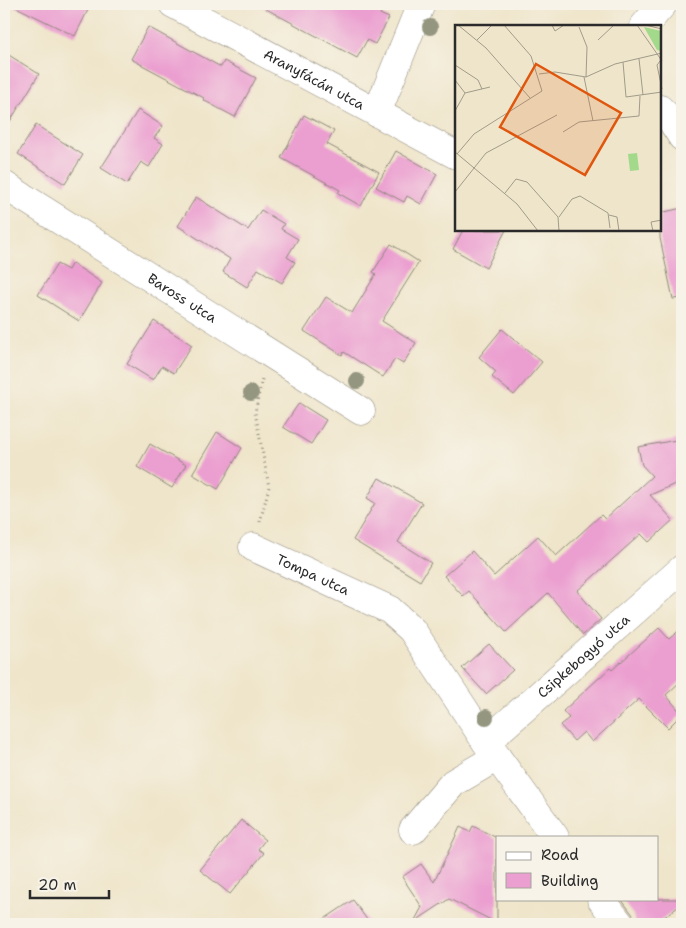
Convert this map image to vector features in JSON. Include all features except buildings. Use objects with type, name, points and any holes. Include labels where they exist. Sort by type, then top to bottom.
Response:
[{"type":"street","name":"Aranyfácán utca","points":[[173,4],[455,154]]},
{"type":"street","points":[[378,113],[421,4]]},
{"type":"street","points":[[645,25],[663,4]]},
{"type":"street","points":[[661,110],[671,120],[682,137]]},
{"type":"street","name":"Baross utca","points":[[4,185],[361,410]]},
{"type":"street","name":"Tompa utca","points":[[253,547],[390,610],[412,630],[492,750],[555,836]]},
{"type":"street","name":"Csipkebogyó utca","points":[[492,750],[682,569]]},
{"type":"street","points":[[413,830],[453,782],[492,750]]},
{"type":"street","points":[[602,900],[620,924]]},
{"type":"path","points":[[253,547],[269,487],[255,412],[268,351]]}]
